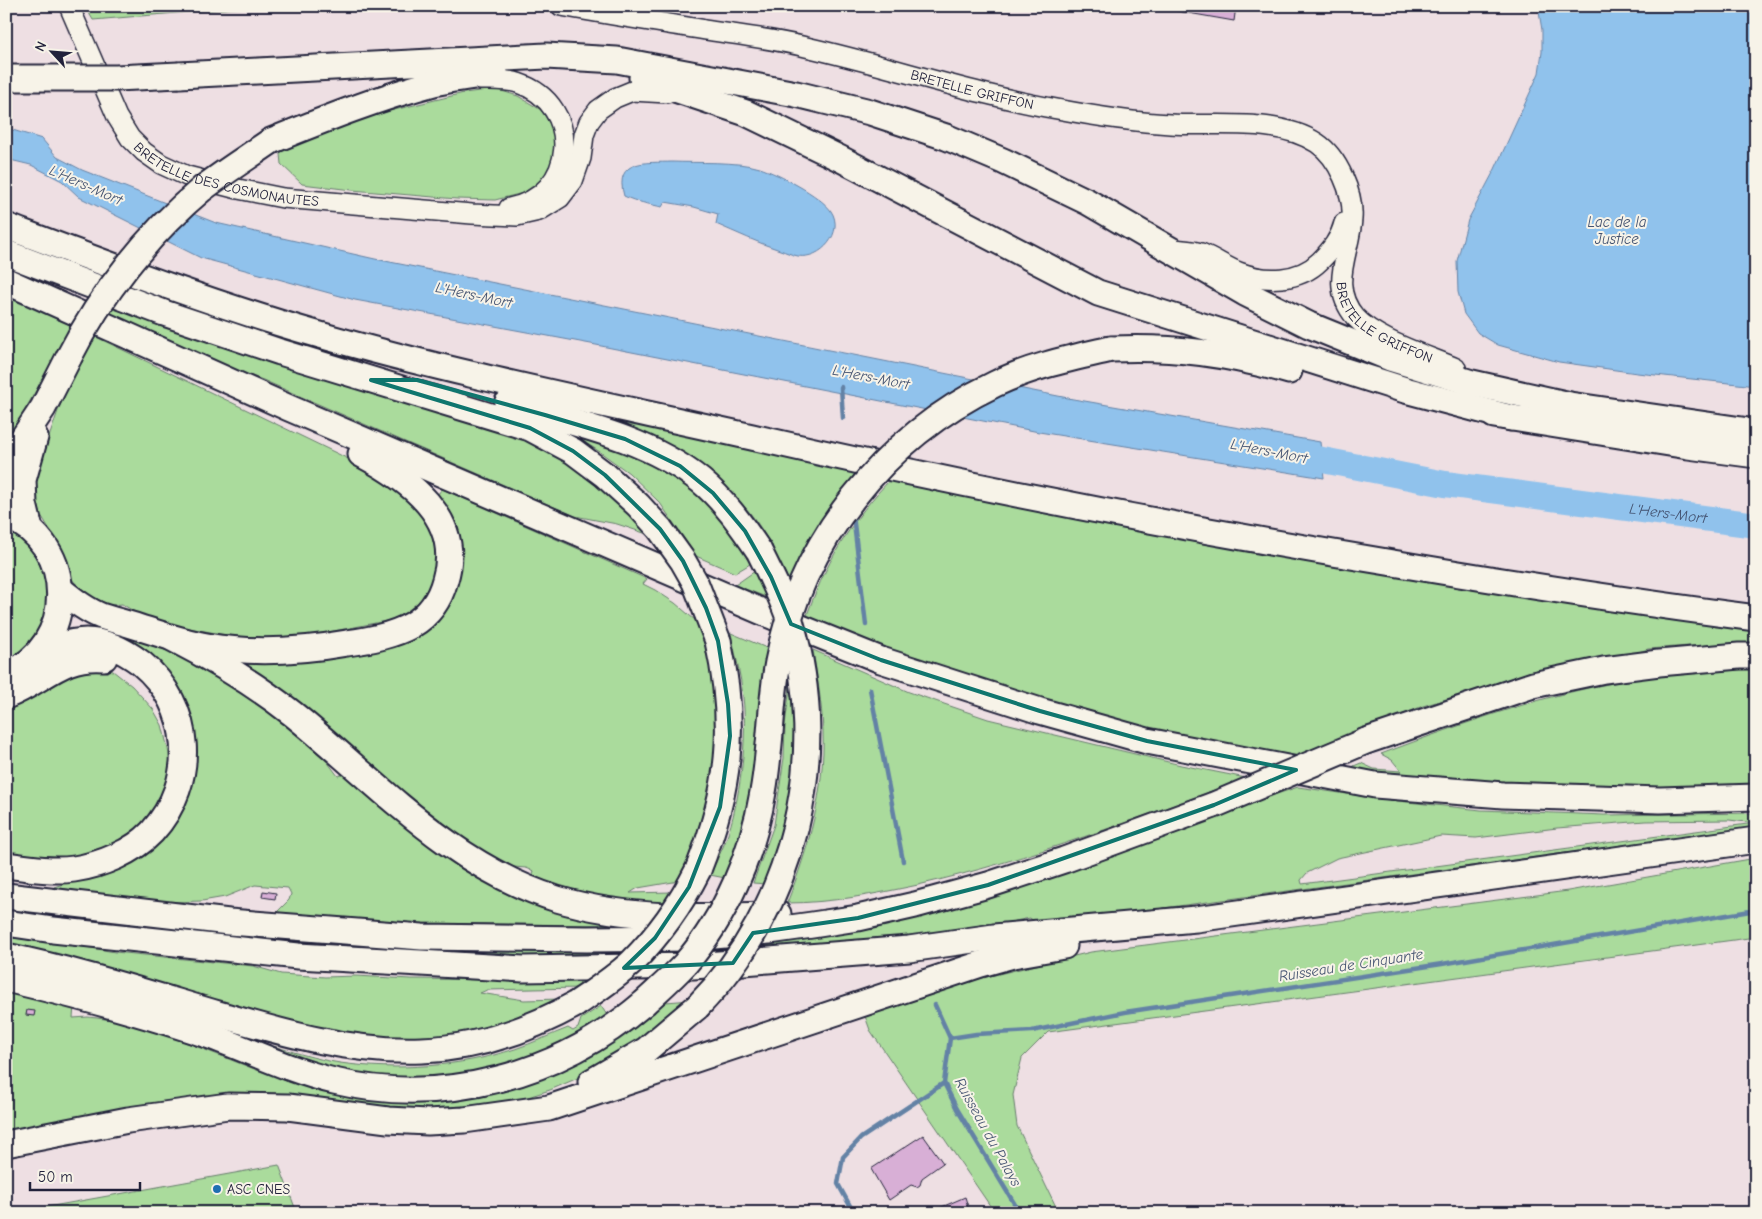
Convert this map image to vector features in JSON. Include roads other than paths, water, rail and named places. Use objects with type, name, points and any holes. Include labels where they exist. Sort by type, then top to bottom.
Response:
[{"type":"highway","points":[[6,78],[179,75],[546,56],[617,60],[796,94],[870,112],[946,137],[1004,161],[1088,202],[1245,293],[1309,325],[1390,358],[1472,383],[1570,405],[1756,432]]},
{"type":"highway","points":[[6,468],[43,408],[95,310],[151,239],[201,190],[295,125],[331,109],[433,75],[494,59]]},
{"type":"highway","points":[[271,141],[349,109],[436,83],[502,72],[536,69],[613,71],[652,80],[690,95],[746,113],[824,151],[1098,293],[1405,390],[1511,418]]},
{"type":"highway","points":[[6,226],[220,304],[311,333],[481,377],[968,486],[1101,512],[1442,572],[1756,618]]},
{"type":"highway","points":[[6,253],[164,313],[371,380],[530,428],[573,451],[605,475],[638,504],[683,560],[718,641],[725,672],[730,736],[720,807],[711,838],[698,870],[673,913],[655,938],[632,962],[576,1004],[552,1018],[492,1040],[422,1050],[378,1049],[335,1043],[266,1028],[98,978],[6,956]]},
{"type":"highway","points":[[6,281],[289,408],[779,619],[882,660],[1040,711],[1146,741],[1375,785],[1503,795],[1660,800],[1756,796]]},
{"type":"highway","points":[[6,979],[70,994],[210,1036],[293,1069],[333,1081],[391,1090],[456,1088],[482,1083],[528,1070],[558,1058],[602,1035],[621,1023],[686,963],[702,942],[729,897],[750,844],[763,791],[774,686],[786,629],[794,602],[818,551],[853,498],[872,474],[926,426],[996,383],[1050,364],[1112,349],[1166,348],[1262,363],[1402,401],[1756,455]]},
{"type":"highway","points":[[371,380],[417,380],[593,428],[644,447],[680,466],[707,487],[728,510],[759,551],[772,576],[790,623],[797,648],[805,699],[807,757],[804,788],[792,846],[770,900],[740,954],[712,992],[646,1050],[584,1085],[509,1112]]},
{"type":"highway","points":[[30,529],[24,504],[23,480],[43,408]]},
{"type":"highway","points":[[60,589],[84,608],[101,616],[172,638],[207,646],[233,649],[280,650],[324,647],[376,638],[411,626],[422,619],[431,610],[438,598],[448,570],[449,555],[441,522],[421,495],[389,470],[344,444],[289,408]]},
{"type":"highway","points":[[6,516],[30,529],[42,542],[51,556],[57,572],[60,589],[60,606],[50,636],[41,650],[28,663],[6,675]]},
{"type":"highway","points":[[172,638],[239,674],[292,714],[434,834],[480,865],[522,886],[557,899],[629,913],[704,918],[915,905]]},
{"type":"highway","points":[[6,865],[57,870],[84,867],[121,854],[152,832],[170,803],[182,772],[184,758],[180,721],[173,702],[151,671],[122,651],[101,643],[84,641],[41,650]]},
{"type":"highway","points":[[6,896],[220,921],[422,937],[692,938],[769,931],[858,918],[988,886],[1214,805],[1366,741],[1533,685],[1614,668],[1756,656]]},
{"type":"highway","points":[[6,696],[34,683],[63,664],[84,658],[103,658],[129,669],[151,671]]},
{"type":"highway","points":[[6,923],[53,930],[298,956],[523,969],[693,966],[909,949],[994,938],[1196,919],[1756,840]]},
{"type":"highway","points":[[6,1144],[128,1120],[228,1106],[288,1107],[388,1120],[428,1122],[464,1120],[509,1112],[548,1108],[997,960],[1048,948],[1174,930],[1196,919]]},
{"type":"main road","name":"BRETELLE DES COSMONAUTES","points":[[70,6],[118,117],[130,138],[144,152],[161,164],[187,176],[283,198],[472,214],[517,216],[539,211],[560,198],[573,181],[581,158],[584,135],[589,122],[598,110],[615,98],[632,91],[690,95]]},
{"type":"main road","name":"BRETELLE GRIFFON","points":[[561,6],[804,46],[960,88],[1058,109],[1170,124],[1257,126],[1287,129],[1321,145],[1334,159],[1343,176],[1350,200],[1352,218],[1341,280],[1344,297],[1355,316],[1369,329],[1390,341],[1510,390]]},
{"type":"main road","name":"BRETELLE DES COSMONAUTES","points":[[436,83],[502,79],[519,84],[536,92],[554,109],[563,128],[564,151],[558,174],[540,195],[518,207],[472,214]]},
{"type":"main road","points":[[1168,248],[1200,252],[1239,272],[1262,278],[1299,275],[1315,266],[1331,250],[1341,233],[1350,200]]},
{"type":"water","name":"Lac de la Justice","points":[[1538,6],[1756,6],[1756,386],[1559,362],[1498,345],[1478,333],[1464,314],[1458,292],[1457,261],[1468,220],[1495,169],[1539,73],[1542,52],[1542,30]]},
{"type":"water","points":[[6,128],[42,139],[57,157],[82,170],[216,223],[375,259],[1073,399],[1320,442],[1324,478],[1039,432],[591,344],[355,300],[201,258],[79,197],[62,181],[31,165],[6,159]]},
{"type":"water","points":[[643,163],[740,164],[760,168],[777,175],[818,198],[826,205],[835,219],[833,236],[815,254],[798,256],[716,224],[718,214],[694,207],[665,202],[662,207],[624,196],[623,175],[628,169]]},
{"type":"waterway","points":[[841,387],[843,418]]},
{"type":"waterway","name":"L'Hers-Mort","points":[[1287,453],[1445,484],[1756,525]]},
{"type":"waterway","points":[[853,515],[866,625]]},
{"type":"waterway","points":[[870,689],[903,861]]},
{"type":"waterway","name":"Ruisseau de Cinquante","points":[[950,1038],[976,1034],[1032,1031],[1125,1012],[1442,964],[1756,910]]},
{"type":"waterway","name":"Ruisseau du Palays","points":[[935,1005],[950,1038],[944,1083],[957,1109],[1020,1213]]},
{"type":"waterway","points":[[854,1213],[838,1184],[843,1157],[861,1138],[944,1083]]},
{"type":"place","name":"ASC CNES","points":[[217,1189]]}]
